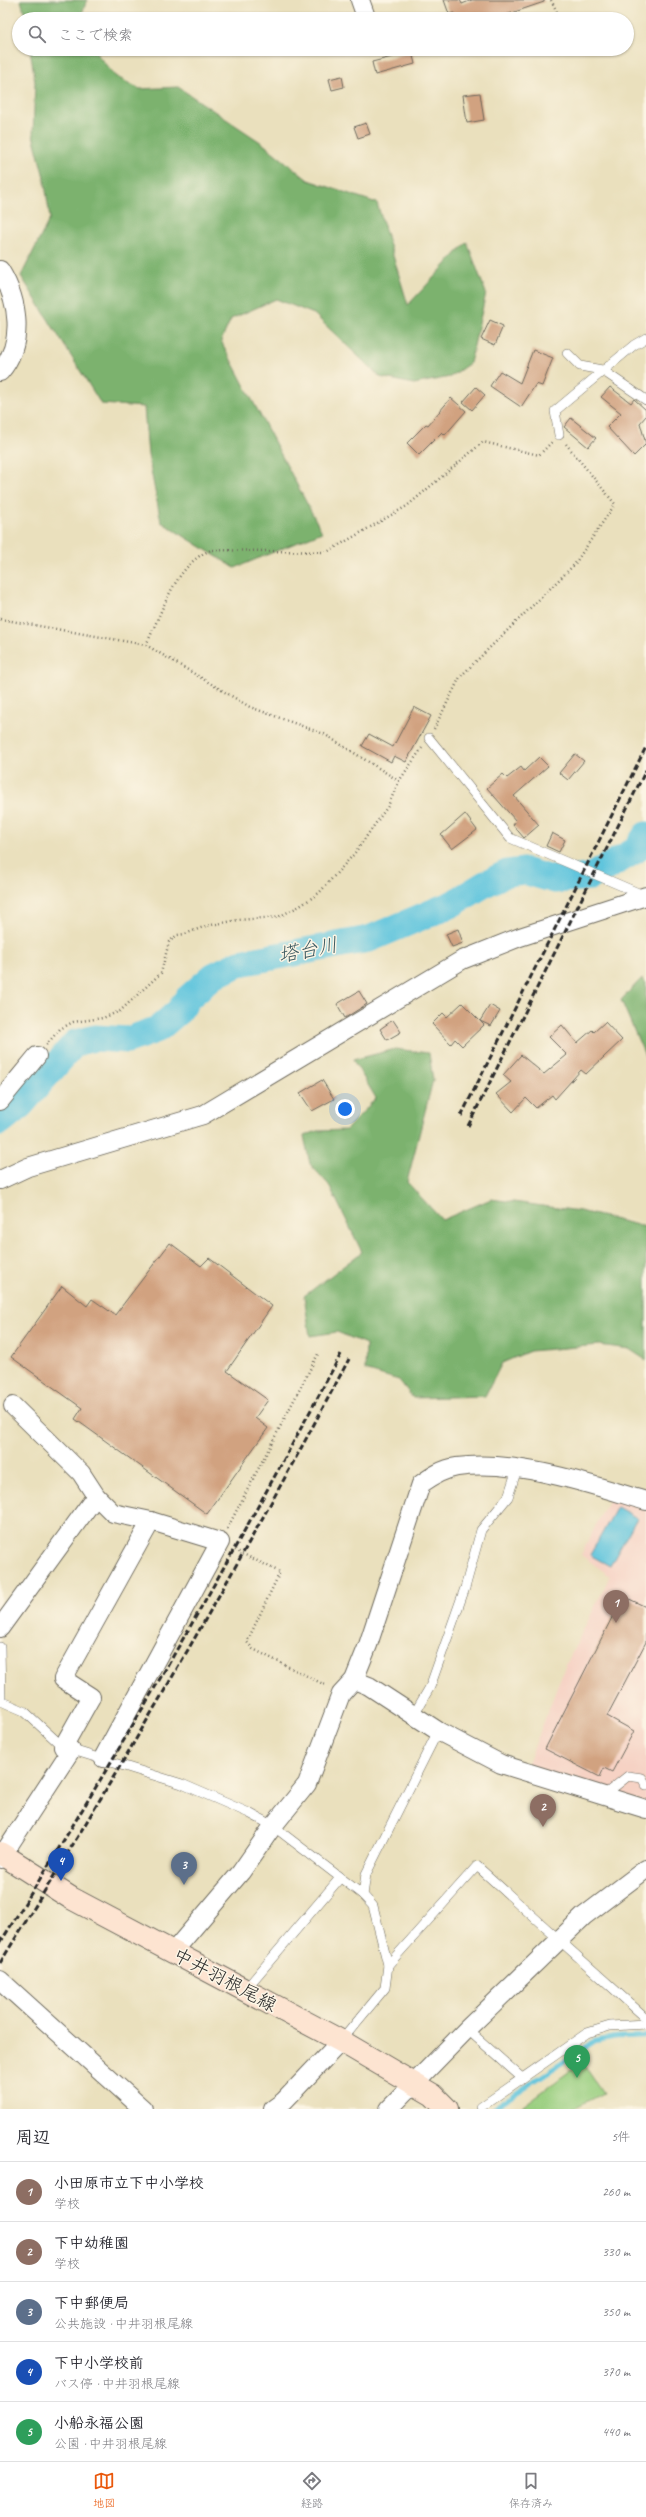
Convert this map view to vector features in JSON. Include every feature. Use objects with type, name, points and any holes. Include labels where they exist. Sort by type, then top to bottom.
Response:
[{"type":"main road","name":"中井羽根尾線","points":[[1,1856],[71,1898],[244,1991],[341,2041],[433,2095],[447,2109]]},
{"type":"street","points":[[360,0],[364,12]]},
{"type":"street","points":[[0,270],[11,288],[17,318],[16,342],[7,364],[0,372]]},
{"type":"street","points":[[0,1180],[28,1167],[203,1115],[462,960],[528,934],[645,896]]},
{"type":"street","points":[[0,1101],[37,1056]]},
{"type":"street","points":[[13,1406],[81,1473],[96,1496],[113,1513],[150,1521],[220,1542],[103,1758]]},
{"type":"street","points":[[173,1952],[241,1872],[273,1826],[307,1784],[341,1694],[354,1680],[381,1608],[421,1484],[435,1474],[456,1467],[506,1467],[646,1501]]},
{"type":"street","points":[[0,1628],[96,1496]]},
{"type":"street","points":[[1,1856],[67,1749],[91,1697],[63,1679],[150,1521]]},
{"type":"street","points":[[354,1680],[369,1686],[438,1731],[501,1764],[646,1809]]},
{"type":"street","points":[[389,2109],[467,2028],[584,1916],[646,1869]]},
{"type":"street","points":[[0,1980],[61,2033],[143,2109]]},
{"type":"street","points":[[273,2109],[284,2101],[341,2041]]},
{"type":"lane","points":[[559,435],[555,411],[602,370],[646,338]]},
{"type":"lane","points":[[567,353],[580,366],[602,370],[646,400]]},
{"type":"lane","points":[[429,738],[510,838],[645,896]]},
{"type":"lane","points":[[413,1716],[430,1687],[465,1588],[481,1530],[508,1497],[517,1469]]},
{"type":"lane","points":[[0,1647],[1,1701],[24,1711],[67,1749],[103,1758],[182,1784],[273,1826],[363,1895],[373,1906],[388,1965],[385,1988],[341,2041]]},
{"type":"lane","points":[[363,1895],[366,1874],[438,1731]]},
{"type":"lane","points":[[603,1796],[628,1776],[642,1778],[646,1785]]},
{"type":"lane","points":[[388,1965],[477,1866],[646,2018]]},
{"type":"lane","points":[[244,1991],[340,1878]]},
{"type":"lane","points":[[481,2106],[588,2033],[610,2026],[646,2024]]},
{"type":"lane","points":[[467,2028],[522,2078]]},
{"type":"path","points":[[551,0],[557,12]]},
{"type":"path","points":[[37,1056],[60,1029],[73,1022],[103,1018],[120,1011],[161,973],[169,942],[177,935],[185,934],[206,926],[238,920],[278,917],[300,906],[319,893],[354,854],[388,806],[399,781],[429,738],[460,677],[574,565],[615,504],[559,435],[539,455],[484,442],[407,506],[327,552],[211,550],[200,554],[188,566],[175,585],[146,645]]},
{"type":"path","points":[[0,619],[146,645],[250,707],[324,734],[399,781]]},
{"type":"path","points":[[318,1354],[220,1542],[280,1572],[247,1642],[253,1648],[341,1694]]},
{"type":"shaded area","points":[[610,1497],[646,1507],[646,1803],[527,1766],[564,1669],[610,1576],[581,1555]]},
{"type":"green space","points":[[21,0],[87,0],[83,12],[24,12]]},
{"type":"green space","points":[[31,56],[99,56],[115,76],[140,89],[178,87],[262,143],[308,180],[377,203],[408,305],[467,242],[486,293],[470,363],[450,377],[414,384],[380,377],[314,314],[276,299],[231,319],[221,341],[322,532],[235,568],[161,522],[148,455],[144,407],[101,404],[21,276],[50,218],[44,177],[33,135],[35,82]]},
{"type":"green space","points":[[642,978],[646,983],[646,1058],[621,1000]]},
{"type":"green space","points":[[395,1049],[429,1053],[433,1080],[407,1182],[442,1220],[491,1199],[580,1211],[646,1227],[646,1360],[629,1349],[599,1345],[530,1351],[502,1363],[485,1396],[413,1398],[399,1380],[365,1370],[366,1344],[337,1332],[310,1336],[304,1296],[362,1252],[329,1185],[310,1164],[304,1136],[317,1131],[346,1130],[376,1098],[353,1060]]},
{"type":"green space","points":[[582,2062],[603,2093],[572,2109],[519,2109]]},
{"type":"water","points":[[617,1507],[637,1518],[610,1566],[590,1555]]},
{"type":"building","points":[[444,0],[460,0],[462,4],[472,0],[544,0],[544,2],[515,12],[448,12]]},
{"type":"building","points":[[396,56],[413,56],[415,64],[375,75],[372,62]]},
{"type":"building","points":[[342,76],[344,87],[332,90],[329,79]]},
{"type":"building","points":[[480,93],[484,120],[467,123],[463,95]]},
{"type":"building","points":[[366,123],[370,134],[358,138],[354,127]]},
{"type":"building","points":[[490,320],[503,326],[495,345],[481,339]]},
{"type":"building","points":[[533,350],[553,358],[542,386],[536,384],[521,407],[490,386],[500,371],[520,383]]},
{"type":"building","points":[[476,387],[485,395],[472,410],[463,402]]},
{"type":"building","points":[[610,387],[631,403],[634,399],[646,410],[646,416],[640,423],[646,444],[634,456],[607,427],[621,413],[601,397]]},
{"type":"building","points":[[451,398],[466,411],[445,435],[442,432],[419,455],[407,443],[426,424],[428,425]]},
{"type":"building","points":[[571,418],[596,438],[588,447],[564,427]]},
{"type":"building","points":[[414,707],[431,716],[406,762],[394,756],[391,762],[362,746],[369,734],[393,747]]},
{"type":"building","points":[[575,754],[584,761],[568,780],[559,773]]},
{"type":"building","points":[[539,757],[548,766],[514,796],[539,825],[524,838],[513,825],[516,821],[487,788],[503,774],[507,778],[521,767],[524,771]]},
{"type":"building","points":[[465,814],[477,830],[452,849],[441,835]]},
{"type":"building","points":[[552,833],[565,840],[559,852],[546,846]]},
{"type":"building","points":[[458,929],[463,943],[452,947],[446,934]]},
{"type":"building","points":[[359,991],[367,1004],[345,1018],[337,1004]]},
{"type":"building","points":[[462,1003],[484,1025],[462,1046],[455,1039],[451,1044],[432,1024],[443,1013],[447,1017]]},
{"type":"building","points":[[490,1005],[500,1011],[491,1026],[480,1021]]},
{"type":"building","points":[[393,1020],[401,1032],[387,1040],[380,1029]]},
{"type":"building","points":[[605,1022],[622,1040],[586,1074],[581,1070],[555,1099],[552,1095],[536,1108],[526,1098],[513,1112],[496,1094],[511,1082],[503,1075],[521,1055],[544,1074],[567,1055],[549,1037],[562,1025],[577,1043],[592,1030],[594,1032]]},
{"type":"building","points":[[322,1080],[334,1099],[312,1111],[300,1093]]},
{"type":"building","points":[[170,1243],[201,1266],[209,1258],[272,1306],[227,1371],[268,1400],[255,1418],[268,1428],[207,1514],[75,1419],[82,1408],[11,1357],[62,1286],[87,1306],[92,1299],[115,1315]]},
{"type":"building","points":[[623,1596],[646,1607],[646,1642],[607,1716],[634,1731],[612,1772],[604,1768],[600,1777],[545,1749]]},
{"type":"waterway","name":"塔台川","points":[[0,1122],[21,1105],[75,1043],[95,1038],[128,1040],[158,1029],[179,1011],[187,999],[213,976],[240,963],[369,939],[452,904],[485,884],[507,873],[524,871],[555,880],[590,877],[636,850],[646,835]]},
{"type":"waterway","points":[[492,2109],[595,2041],[617,2037],[646,2036]]},
{"type":"railway","points":[[461,1116],[646,747]]},
{"type":"railway","points":[[468,1126],[646,770]]},
{"type":"railway","points":[[0,1943],[45,1871],[176,1652],[301,1429],[341,1354]]},
{"type":"railway","points":[[0,1963],[46,1889],[180,1664],[266,1512],[349,1359]]},
{"type":"place","name":"小田原市立下中小学校","points":[[616,1623]]},
{"type":"place","name":"下中幼稚園","points":[[543,1827]]},
{"type":"place","name":"下中小学校前","points":[[61,1881]]},
{"type":"place","name":"下中郵便局","points":[[184,1885]]},
{"type":"place","name":"小船永福公園","points":[[577,2078]]}]
